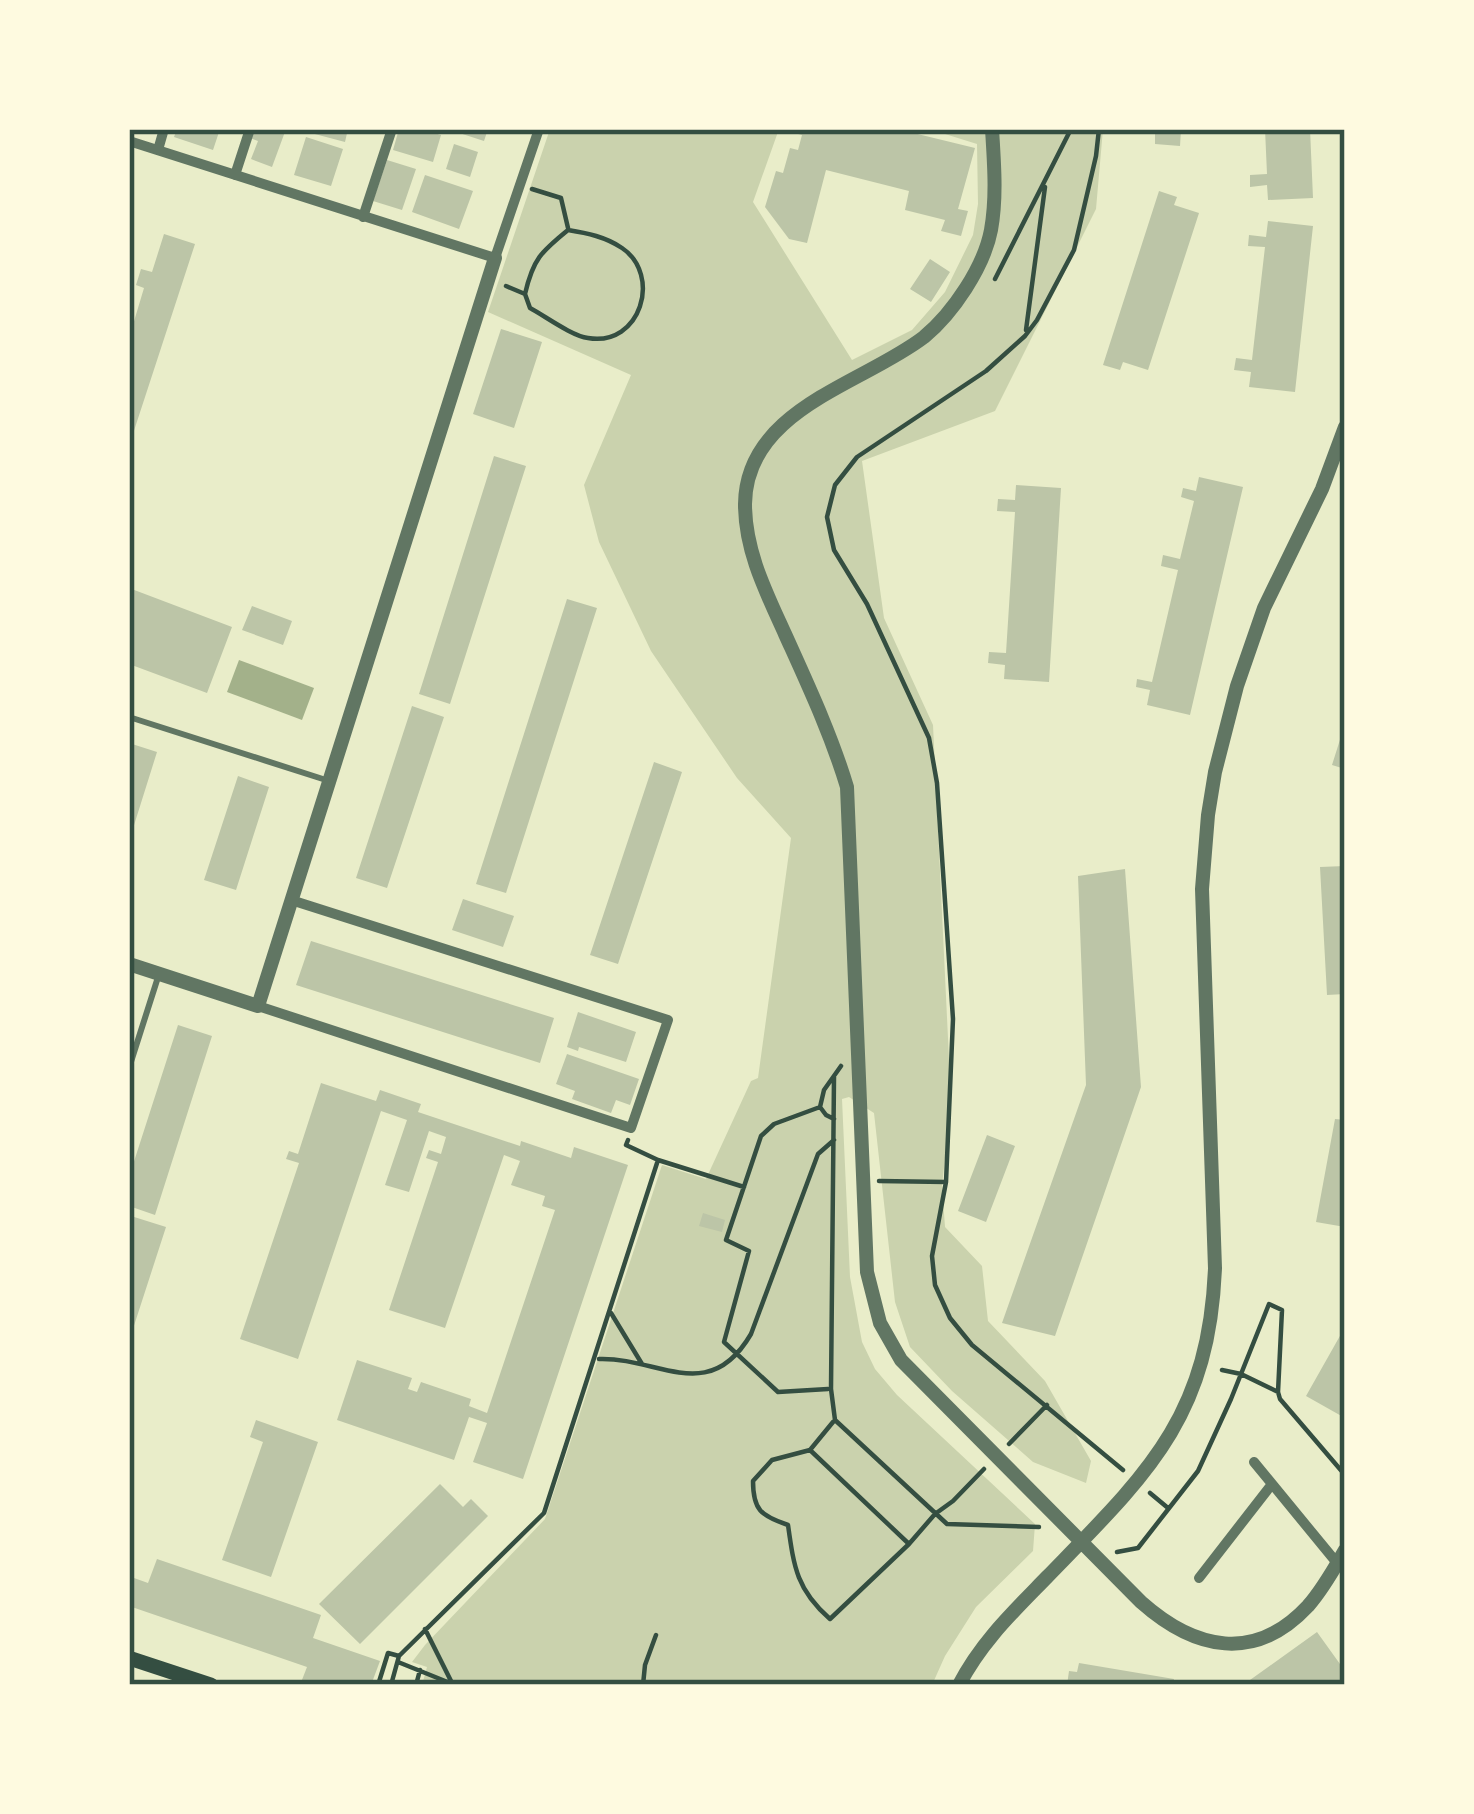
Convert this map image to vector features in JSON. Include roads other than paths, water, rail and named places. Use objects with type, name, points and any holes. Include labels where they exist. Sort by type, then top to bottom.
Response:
[{"type":"main road","points":[[129,1658],[211,1685]]},
{"type":"street","points":[[158,150],[164,129]]},
{"type":"street","points":[[235,175],[250,129]]},
{"type":"street","points":[[363,218],[392,129]]},
{"type":"street","points":[[257,1006],[539,129]]},
{"type":"street","points":[[992,129],[991,232],[952,309],[922,338],[802,408],[771,436],[754,465],[745,498],[746,529],[756,568],[834,743],[847,787],[867,1272],[880,1323],[902,1360],[1162,1622],[1213,1644],[1259,1640],[1287,1626],[1311,1603],[1341,1556],[1254,1462]]},
{"type":"street","points":[[129,141],[495,258]]},
{"type":"street","points":[[959,1685],[998,1627],[1149,1468],[1193,1393],[1214,1303],[1215,1268],[1202,889],[1208,815],[1237,686],[1257,628],[1322,489],[1345,427]]},
{"type":"street","points":[[129,964],[631,1129],[668,1021],[291,900]]},
{"type":"street","points":[[1199,1578],[1272,1484]]},
{"type":"lane","points":[[129,716],[329,781]]},
{"type":"lane","points":[[129,1068],[159,974]]}]
